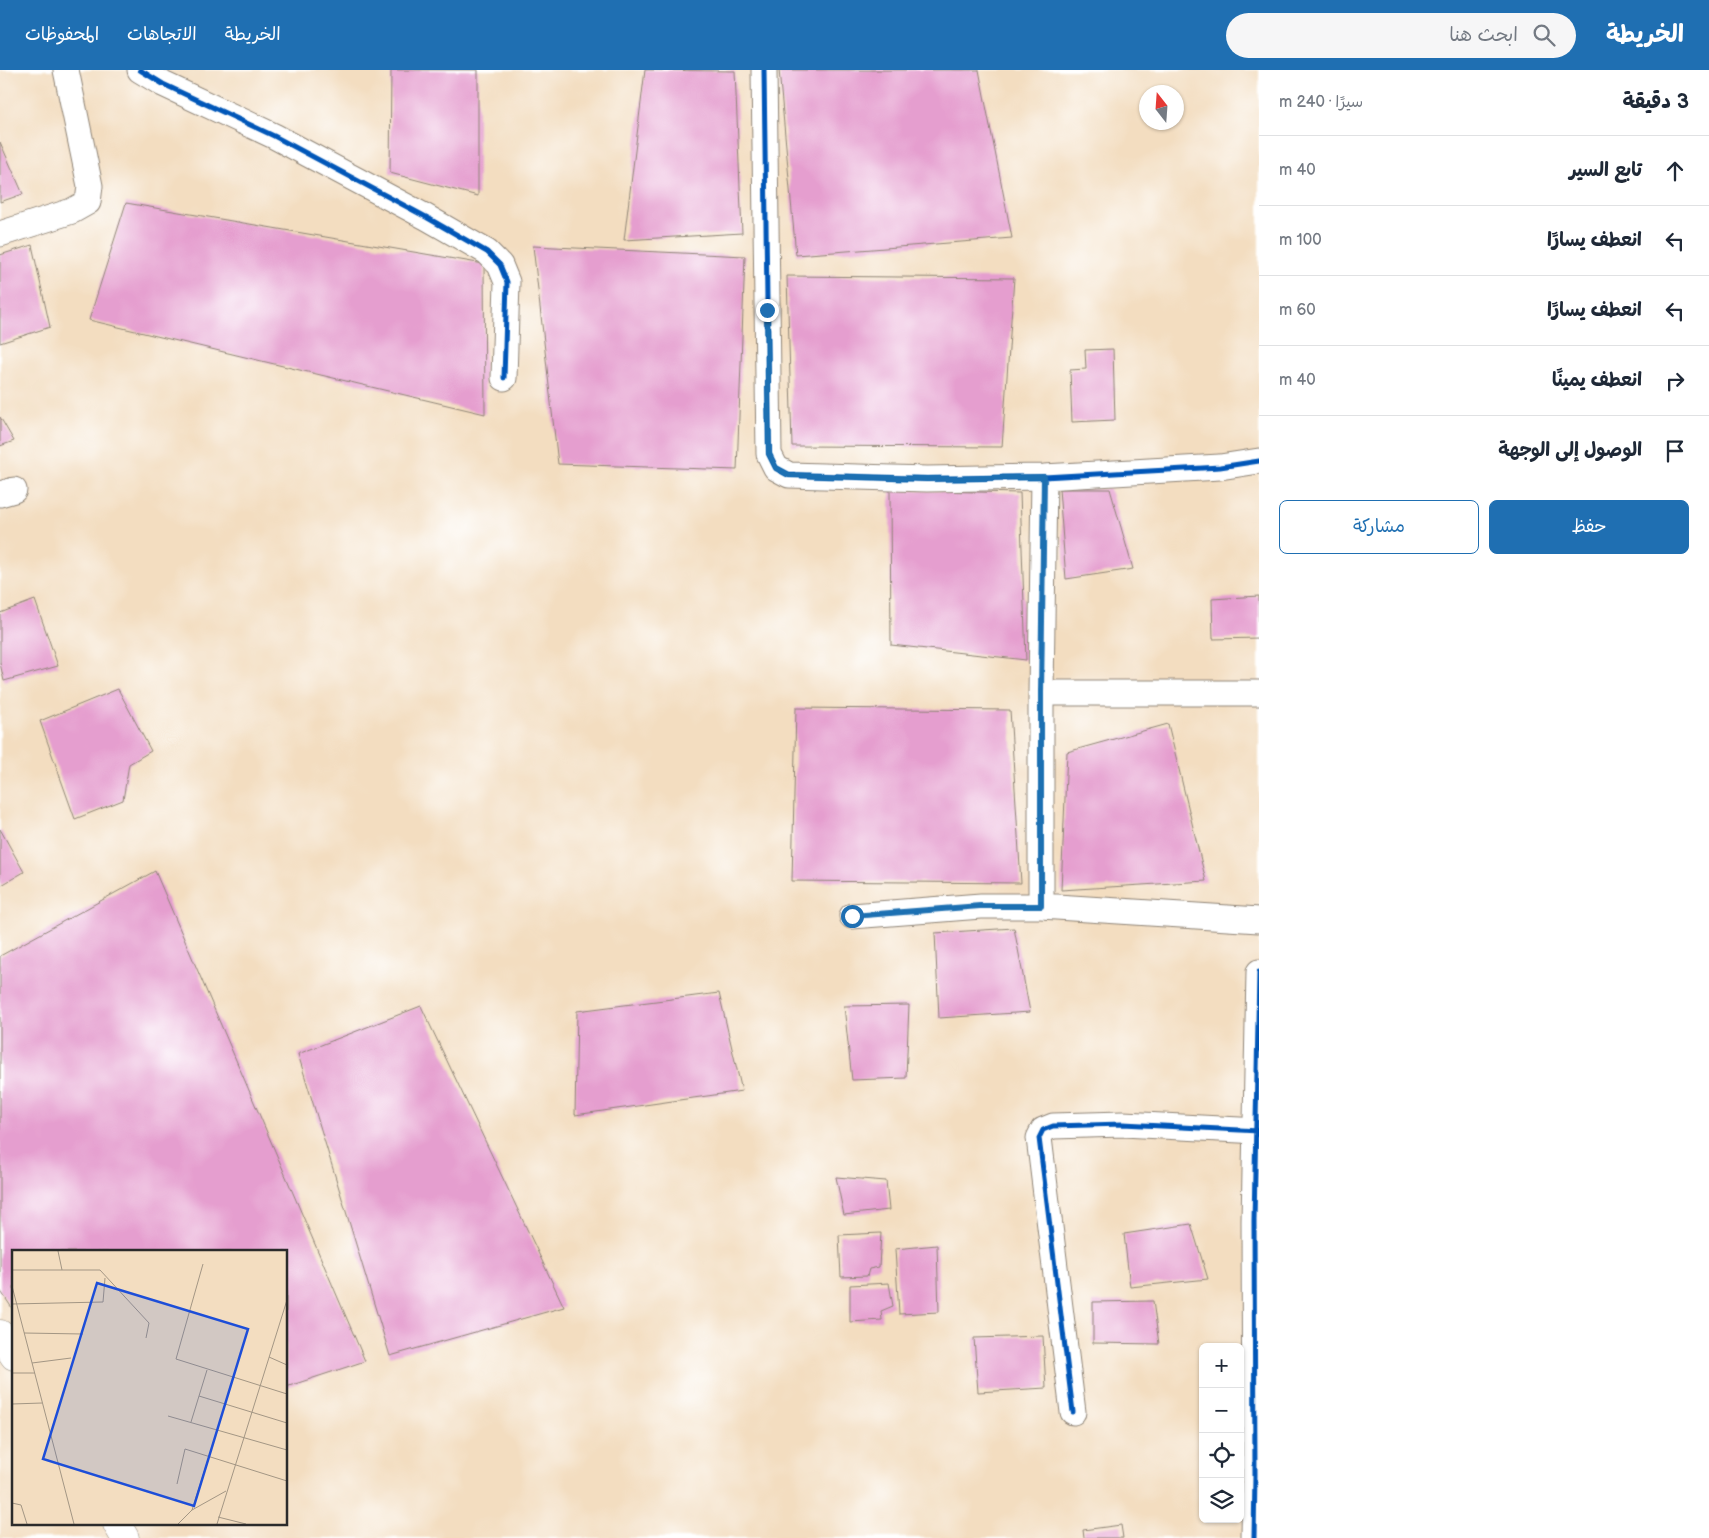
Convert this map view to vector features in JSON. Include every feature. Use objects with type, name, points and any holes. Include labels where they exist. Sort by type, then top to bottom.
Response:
[{"type":"street","points":[[0,234],[72,211],[88,202],[90,186],[66,70]]},
{"type":"street","points":[[140,70],[163,84],[274,136],[426,217],[487,252],[500,265],[507,282],[504,378]]},
{"type":"street","points":[[764,70],[769,454],[776,468],[789,475],[918,479],[1044,477],[1220,468],[1259,461]]},
{"type":"street","points":[[1041,906],[1044,477]]},
{"type":"street","points":[[1041,693],[1259,693]]},
{"type":"street","points":[[852,916],[980,906],[1041,906],[1259,920]]},
{"type":"street","points":[[1254,1538],[1259,972]]},
{"type":"street","points":[[1073,1412],[1039,1138],[1043,1130],[1053,1126],[1123,1124],[1257,1131]]},
{"type":"street","points":[[0,1334],[12,1353]]},
{"type":"street","points":[[118,1526],[125,1538]]},
{"type":"building","points":[[391,70],[478,70],[478,196],[390,173]]},
{"type":"building","points":[[645,70],[735,71],[742,233],[624,240]]},
{"type":"building","points":[[779,70],[979,70],[1012,238],[796,255]]},
{"type":"building","points":[[0,142],[23,194],[0,202]]},
{"type":"building","points":[[126,203],[484,264],[485,414],[89,320]]},
{"type":"building","points":[[32,245],[50,327],[0,343],[0,255]]},
{"type":"building","points":[[533,246],[745,256],[737,470],[558,464]]},
{"type":"building","points":[[787,276],[1014,278],[1002,447],[792,446]]},
{"type":"building","points":[[1113,349],[1115,420],[1072,422],[1070,370],[1086,369],[1085,350]]},
{"type":"building","points":[[0,417],[14,441],[0,446]]},
{"type":"building","points":[[1059,489],[1110,489],[1133,569],[1066,579]]},
{"type":"building","points":[[890,490],[1020,493],[1026,660],[891,645]]},
{"type":"building","points":[[1259,596],[1259,638],[1213,639],[1212,599]]},
{"type":"building","points":[[35,600],[58,666],[4,681],[0,663],[0,613]]},
{"type":"building","points":[[118,689],[151,751],[129,764],[123,800],[75,819],[40,721]]},
{"type":"building","points":[[796,708],[1010,710],[1021,883],[792,881]]},
{"type":"building","points":[[1168,724],[1206,881],[1061,890],[1067,752]]},
{"type":"building","points":[[0,829],[24,872],[0,886]]},
{"type":"building","points":[[155,871],[365,1361],[288,1386],[288,1250],[12,1250],[12,1308],[0,1290],[0,956]]},
{"type":"building","points":[[1014,928],[1030,1012],[939,1018],[935,933]]},
{"type":"building","points":[[719,993],[742,1091],[575,1115],[577,1011]]},
{"type":"building","points":[[909,1005],[906,1078],[852,1080],[844,1006]]},
{"type":"building","points":[[421,1006],[564,1307],[390,1356],[298,1054]]},
{"type":"building","points":[[836,1177],[886,1181],[889,1210],[844,1215]]},
{"type":"building","points":[[1191,1224],[1208,1279],[1130,1287],[1124,1234]]},
{"type":"building","points":[[881,1233],[879,1267],[869,1269],[867,1276],[841,1277],[839,1235]]},
{"type":"building","points":[[937,1245],[939,1312],[899,1314],[895,1249]]},
{"type":"building","points":[[889,1283],[893,1306],[881,1311],[882,1320],[850,1322],[850,1285]]},
{"type":"building","points":[[1153,1301],[1159,1344],[1093,1343],[1093,1302]]},
{"type":"building","points":[[1043,1336],[1046,1388],[978,1392],[974,1338]]},
{"type":"building","points":[[1121,1525],[1123,1538],[1084,1538],[1083,1530]]},
{"type":"cycle path","points":[[140,70],[163,84],[274,136],[426,217],[487,252],[500,265],[507,282],[504,378]]},
{"type":"cycle path","points":[[764,70],[769,454],[776,468],[789,475],[927,479],[1044,477],[1220,467],[1259,461]]},
{"type":"cycle path","points":[[1254,1538],[1254,1221],[1259,972]]},
{"type":"cycle path","points":[[1073,1412],[1039,1138],[1043,1130],[1053,1126],[1123,1124],[1259,1131]]},
{"type":"route","points":[[767,310],[769,454],[776,468],[789,475],[927,479],[1044,477],[1041,906],[980,906],[852,916]]}]
